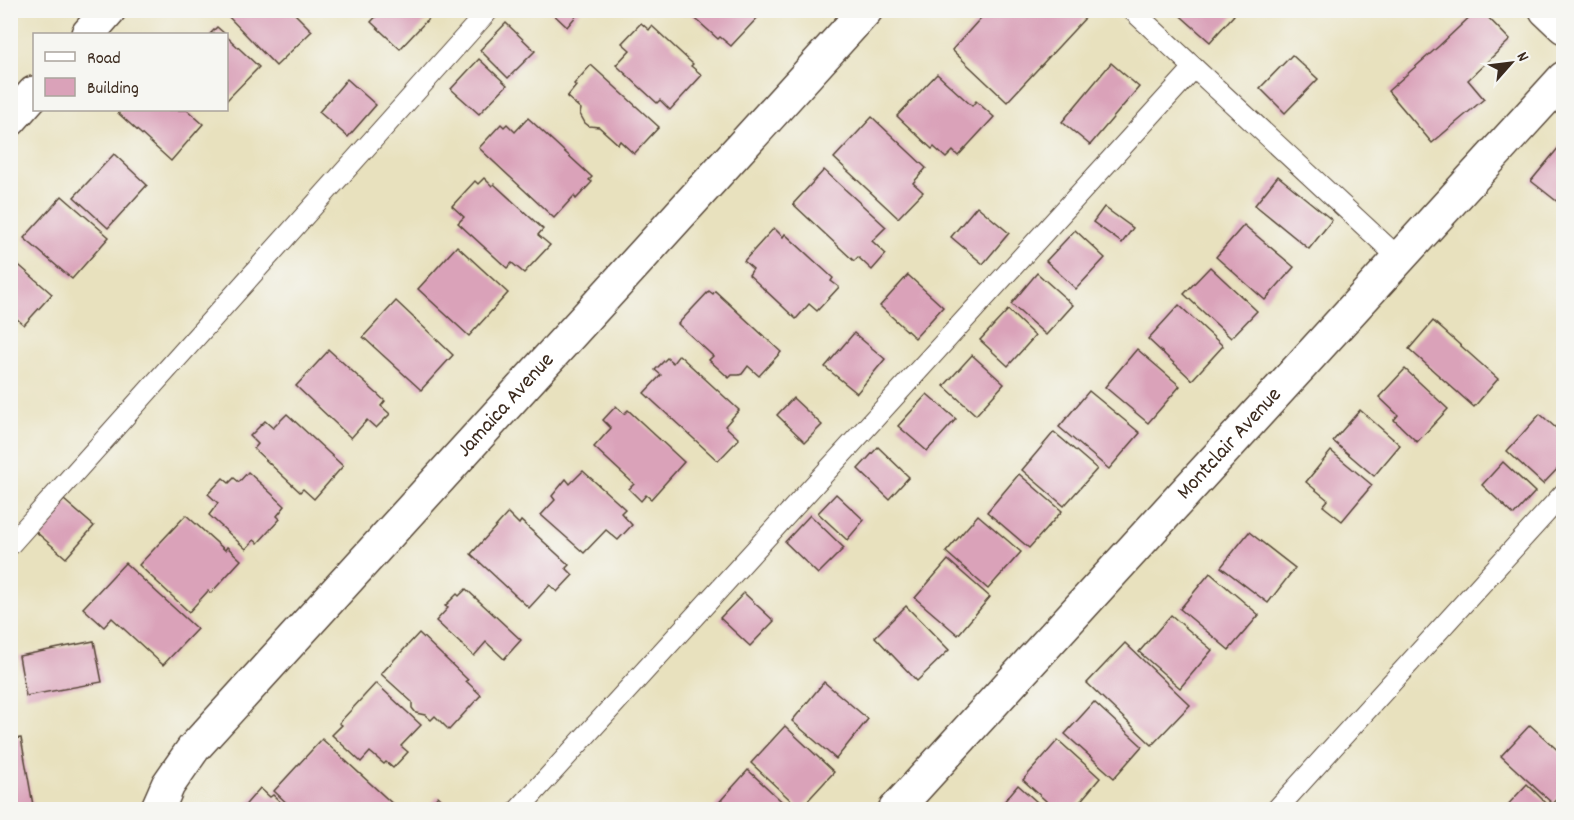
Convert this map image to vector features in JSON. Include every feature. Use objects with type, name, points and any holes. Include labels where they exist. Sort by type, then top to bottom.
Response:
[{"type":"street","points":[[89,33],[109,10]]},
{"type":"street","name":"Jamaica Avenue","points":[[157,810],[168,785],[193,749],[866,10]]},
{"type":"street","points":[[1545,10],[1563,27]]},
{"type":"street","name":"Montclair Avenue","points":[[908,805],[1563,78]]},
{"type":"street","points":[[10,120],[33,94]]},
{"type":"lane","points":[[10,545],[489,10]]},
{"type":"lane","points":[[1132,10],[1399,258]]},
{"type":"lane","points":[[518,810],[1194,68]]},
{"type":"lane","points":[[1276,810],[1563,493]]},
{"type":"building","points":[[227,10],[291,10],[312,31],[276,66],[225,13]]},
{"type":"building","points":[[382,10],[424,10],[430,17],[400,49],[371,22]]},
{"type":"building","points":[[549,10],[581,10],[567,27]]},
{"type":"building","points":[[678,10],[756,10],[760,15],[731,46],[720,37],[718,39],[688,12],[684,16]]},
{"type":"building","points":[[988,10],[1082,10],[1087,16],[1007,102],[952,50]]},
{"type":"building","points":[[1174,10],[1229,10],[1234,15],[1210,42]]},
{"type":"building","points":[[1477,10],[1481,10],[1510,40],[1468,80],[1484,99],[1432,143],[1388,91]]},
{"type":"building","points":[[506,23],[535,51],[508,78],[480,50]]},
{"type":"building","points":[[641,23],[649,30],[652,26],[702,75],[670,110],[660,100],[657,103],[616,65],[630,50],[622,43]]},
{"type":"building","points":[[217,27],[224,33],[211,33]]},
{"type":"building","points":[[228,38],[259,67],[228,99]]},
{"type":"building","points":[[1292,55],[1318,79],[1285,113],[1260,88]]},
{"type":"building","points":[[479,59],[507,85],[479,114],[451,89]]},
{"type":"building","points":[[1111,63],[1139,87],[1090,145],[1062,122]]},
{"type":"building","points":[[591,65],[659,127],[634,154],[620,141],[618,144],[599,127],[585,123],[580,114],[581,109],[567,97],[576,86],[574,84]]},
{"type":"building","points":[[937,74],[972,106],[976,101],[994,117],[958,156],[953,151],[946,158],[934,147],[932,149],[897,116]]},
{"type":"building","points":[[347,79],[376,105],[348,137],[319,112]]},
{"type":"building","points":[[120,111],[188,111],[203,124],[171,161],[118,113]]},
{"type":"building","points":[[872,117],[926,168],[913,183],[923,192],[898,218],[834,158]]},
{"type":"building","points":[[528,118],[592,177],[589,180],[592,182],[576,199],[574,196],[554,218],[479,148],[501,124],[504,127],[507,124],[515,132]]},
{"type":"building","points":[[1564,141],[1564,207],[1531,181]]},
{"type":"building","points":[[114,154],[147,185],[108,228],[74,197]]},
{"type":"building","points":[[824,170],[886,227],[872,241],[886,254],[872,270],[858,257],[854,261],[793,204]]},
{"type":"building","points":[[1278,176],[1332,220],[1309,249],[1255,205]]},
{"type":"building","points":[[484,178],[492,186],[494,184],[543,229],[538,235],[550,245],[524,273],[512,263],[507,268],[458,223],[464,217],[452,206],[475,181],[478,184]]},
{"type":"building","points":[[62,196],[109,237],[72,279],[24,238]]},
{"type":"building","points":[[977,206],[1009,233],[983,264],[951,237]]},
{"type":"building","points":[[1104,207],[1133,228],[1122,243],[1093,222]]},
{"type":"building","points":[[1244,225],[1294,267],[1265,300],[1216,257]]},
{"type":"building","points":[[774,228],[783,237],[785,234],[833,278],[831,281],[839,287],[817,311],[809,304],[796,319],[749,275],[753,269],[744,261]]},
{"type":"building","points":[[1075,230],[1105,258],[1076,289],[1046,261]]},
{"type":"building","points":[[457,246],[508,293],[469,336],[418,289]]},
{"type":"building","points":[[13,260],[52,294],[24,325],[17,319],[10,326],[10,263]]},
{"type":"building","points":[[1210,267],[1257,311],[1231,338],[1184,294]]},
{"type":"building","points":[[1037,273],[1073,305],[1046,335],[1011,304]]},
{"type":"building","points":[[908,275],[943,307],[915,338],[880,306]]},
{"type":"building","points":[[709,291],[713,294],[715,291],[781,352],[759,376],[748,366],[742,374],[732,375],[729,378],[709,360],[713,356],[678,324]]},
{"type":"building","points":[[396,301],[453,355],[421,390],[363,337]]},
{"type":"building","points":[[1179,305],[1223,346],[1192,380],[1148,339]]},
{"type":"building","points":[[1008,310],[1035,336],[1008,366],[980,340]]},
{"type":"building","points":[[1433,321],[1498,379],[1474,407],[1409,349]]},
{"type":"building","points":[[854,333],[885,359],[857,393],[825,367]]},
{"type":"building","points":[[1137,349],[1180,386],[1148,423],[1105,387]]},
{"type":"building","points":[[329,350],[385,401],[381,406],[390,414],[376,428],[367,420],[351,438],[296,386]]},
{"type":"building","points":[[679,355],[739,410],[725,426],[739,439],[718,461],[644,393],[661,375],[655,370],[667,358],[673,363]]},
{"type":"building","points":[[972,355],[1004,384],[976,415],[944,386]]},
{"type":"building","points":[[1405,369],[1448,409],[1417,442],[1394,420],[1398,415],[1379,397]]},
{"type":"building","points":[[1089,391],[1140,433],[1109,469],[1059,427]]},
{"type":"building","points":[[927,394],[956,419],[927,451],[898,426]]},
{"type":"building","points":[[793,398],[822,425],[805,442],[777,415]]},
{"type":"building","points":[[616,406],[624,414],[628,410],[684,462],[651,499],[646,495],[641,501],[629,489],[634,484],[594,447],[611,428],[603,420]]},
{"type":"building","points":[[1360,410],[1400,445],[1374,476],[1333,441]]},
{"type":"building","points":[[287,414],[343,466],[314,499],[303,489],[300,492],[254,449],[258,444],[250,436],[265,421],[273,428]]},
{"type":"building","points":[[1540,414],[1564,435],[1564,462],[1543,484],[1507,451]]},
{"type":"building","points":[[1054,432],[1097,469],[1064,506],[1022,470]]},
{"type":"building","points":[[878,447],[909,477],[889,499],[858,469]]},
{"type":"building","points":[[1331,451],[1372,485],[1342,521],[1323,506],[1328,500],[1306,482]]},
{"type":"building","points":[[1503,462],[1535,492],[1514,515],[1482,485]]},
{"type":"building","points":[[583,471],[625,509],[621,513],[632,525],[618,540],[606,530],[584,553],[541,515],[555,500],[552,496],[566,479],[570,484]]},
{"type":"building","points":[[248,472],[285,506],[277,516],[280,519],[258,543],[254,540],[246,549],[209,515],[218,503],[208,494],[223,478],[229,483],[234,478],[239,482]]},
{"type":"building","points":[[1019,474],[1062,511],[1029,548],[987,512]]},
{"type":"building","points":[[836,494],[864,520],[847,540],[818,513]]},
{"type":"building","points":[[64,500],[94,526],[66,558],[35,531]]},
{"type":"building","points":[[508,513],[519,524],[521,521],[569,565],[566,568],[573,575],[557,592],[550,585],[529,608],[471,554]]},
{"type":"building","points":[[186,515],[225,550],[227,547],[241,560],[211,593],[208,591],[189,612],[139,565]]},
{"type":"building","points":[[810,515],[844,548],[818,574],[785,542]]},
{"type":"building","points":[[978,515],[1021,552],[988,589],[946,552]]},
{"type":"building","points":[[1249,532],[1295,568],[1268,603],[1221,567]]},
{"type":"building","points":[[948,560],[990,597],[958,635],[915,598]]},
{"type":"building","points":[[125,563],[197,629],[163,665],[112,618],[104,627],[83,608]]},
{"type":"building","points":[[1210,573],[1259,615],[1229,650],[1180,609]]},
{"type":"building","points":[[466,589],[521,640],[504,659],[486,642],[474,656],[436,621],[448,608],[445,606]]},
{"type":"building","points":[[744,593],[774,621],[750,646],[720,618]]},
{"type":"building","points":[[906,606],[949,650],[917,681],[875,637]]},
{"type":"building","points":[[1171,615],[1212,650],[1180,688],[1139,652]]},
{"type":"building","points":[[419,633],[481,695],[449,730],[435,716],[431,720],[425,715],[416,713],[412,708],[412,702],[381,674]]},
{"type":"building","points":[[94,641],[102,682],[26,696],[19,656]]},
{"type":"building","points":[[1125,643],[1190,705],[1152,745],[1087,683]]},
{"type":"building","points":[[824,682],[868,719],[836,759],[792,721]]},
{"type":"building","points":[[376,683],[421,725],[401,746],[408,752],[393,768],[386,762],[384,764],[370,752],[361,762],[332,735],[342,725],[339,723]]},
{"type":"building","points":[[1094,702],[1142,746],[1114,778],[1065,734]]},
{"type":"building","points":[[1530,725],[1564,756],[1564,792],[1553,804],[1501,756]]},
{"type":"building","points":[[785,726],[834,772],[800,809],[751,763]]},
{"type":"building","points":[[21,738],[33,805],[10,809],[10,739]]},
{"type":"building","points":[[322,739],[397,808],[396,810],[294,810],[274,791]]},
{"type":"building","points":[[1058,740],[1100,778],[1073,810],[1056,810],[1023,780]]},
{"type":"building","points":[[748,770],[791,810],[716,810],[714,808]]},
{"type":"building","points":[[1527,784],[1553,810],[1503,810]]},
{"type":"building","points":[[1018,785],[1046,810],[997,810]]},
{"type":"building","points":[[260,788],[270,797],[273,795],[289,810],[241,810]]},
{"type":"building","points":[[438,796],[452,810],[426,810]]}]
